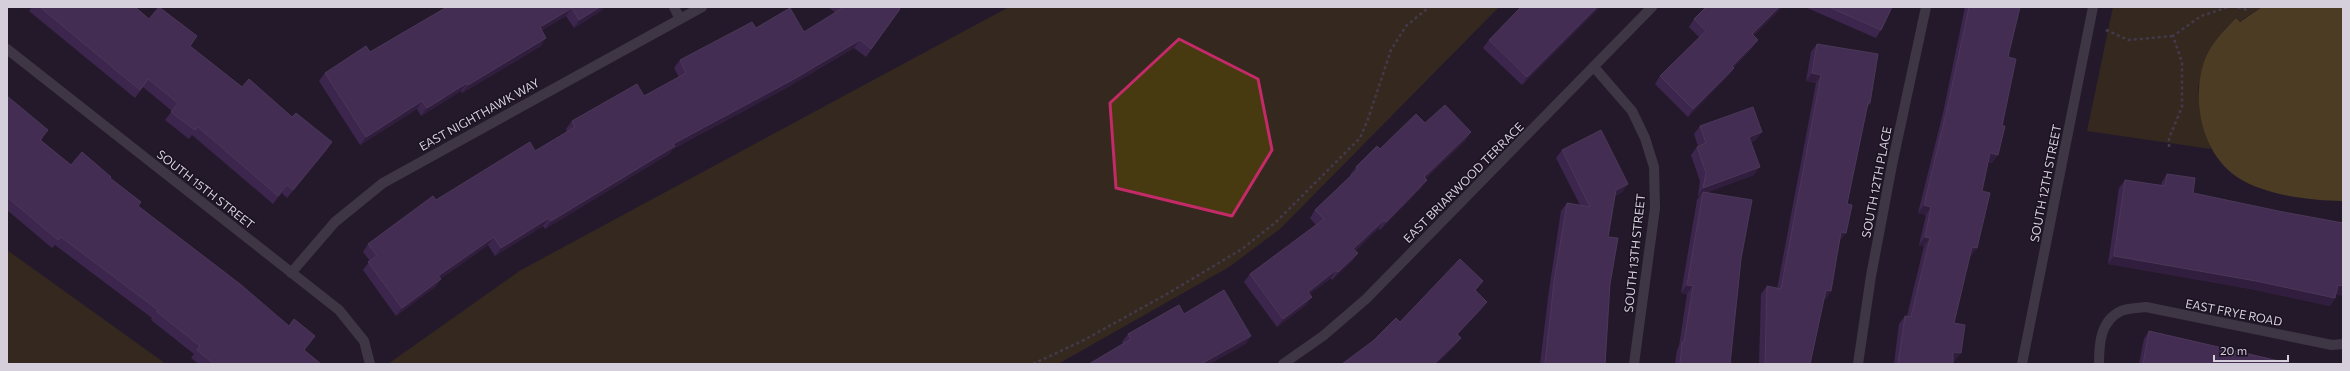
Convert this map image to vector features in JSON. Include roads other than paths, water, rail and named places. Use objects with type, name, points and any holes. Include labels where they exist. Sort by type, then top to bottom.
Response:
[{"type":"street","points":[[674,7],[680,19]]},
{"type":"street","name":"EAST NIGHTHAWK WAY","points":[[291,273],[335,222],[383,183],[702,7]]},
{"type":"street","name":"EAST BRIARWOOD TERRACE","points":[[1283,364],[1323,336],[1366,299],[1652,7]]},
{"type":"street","name":"SOUTH 12TH PLACE","points":[[1858,364],[1871,276],[1926,7]]},
{"type":"street","name":"SOUTH 12TH STREET","points":[[2022,364],[2093,7]]},
{"type":"street","name":"SOUTH 15TH STREET","points":[[7,49],[339,310],[364,341],[370,364]]},
{"type":"street","name":"SOUTH 13TH STREET","points":[[1594,67],[1632,111],[1645,138],[1654,167],[1655,208],[1634,364]]},
{"type":"street","name":"EAST FRYE ROAD","points":[[2099,364],[2099,347],[2103,327],[2121,311],[2146,307],[2332,345],[2343,344]]}]
